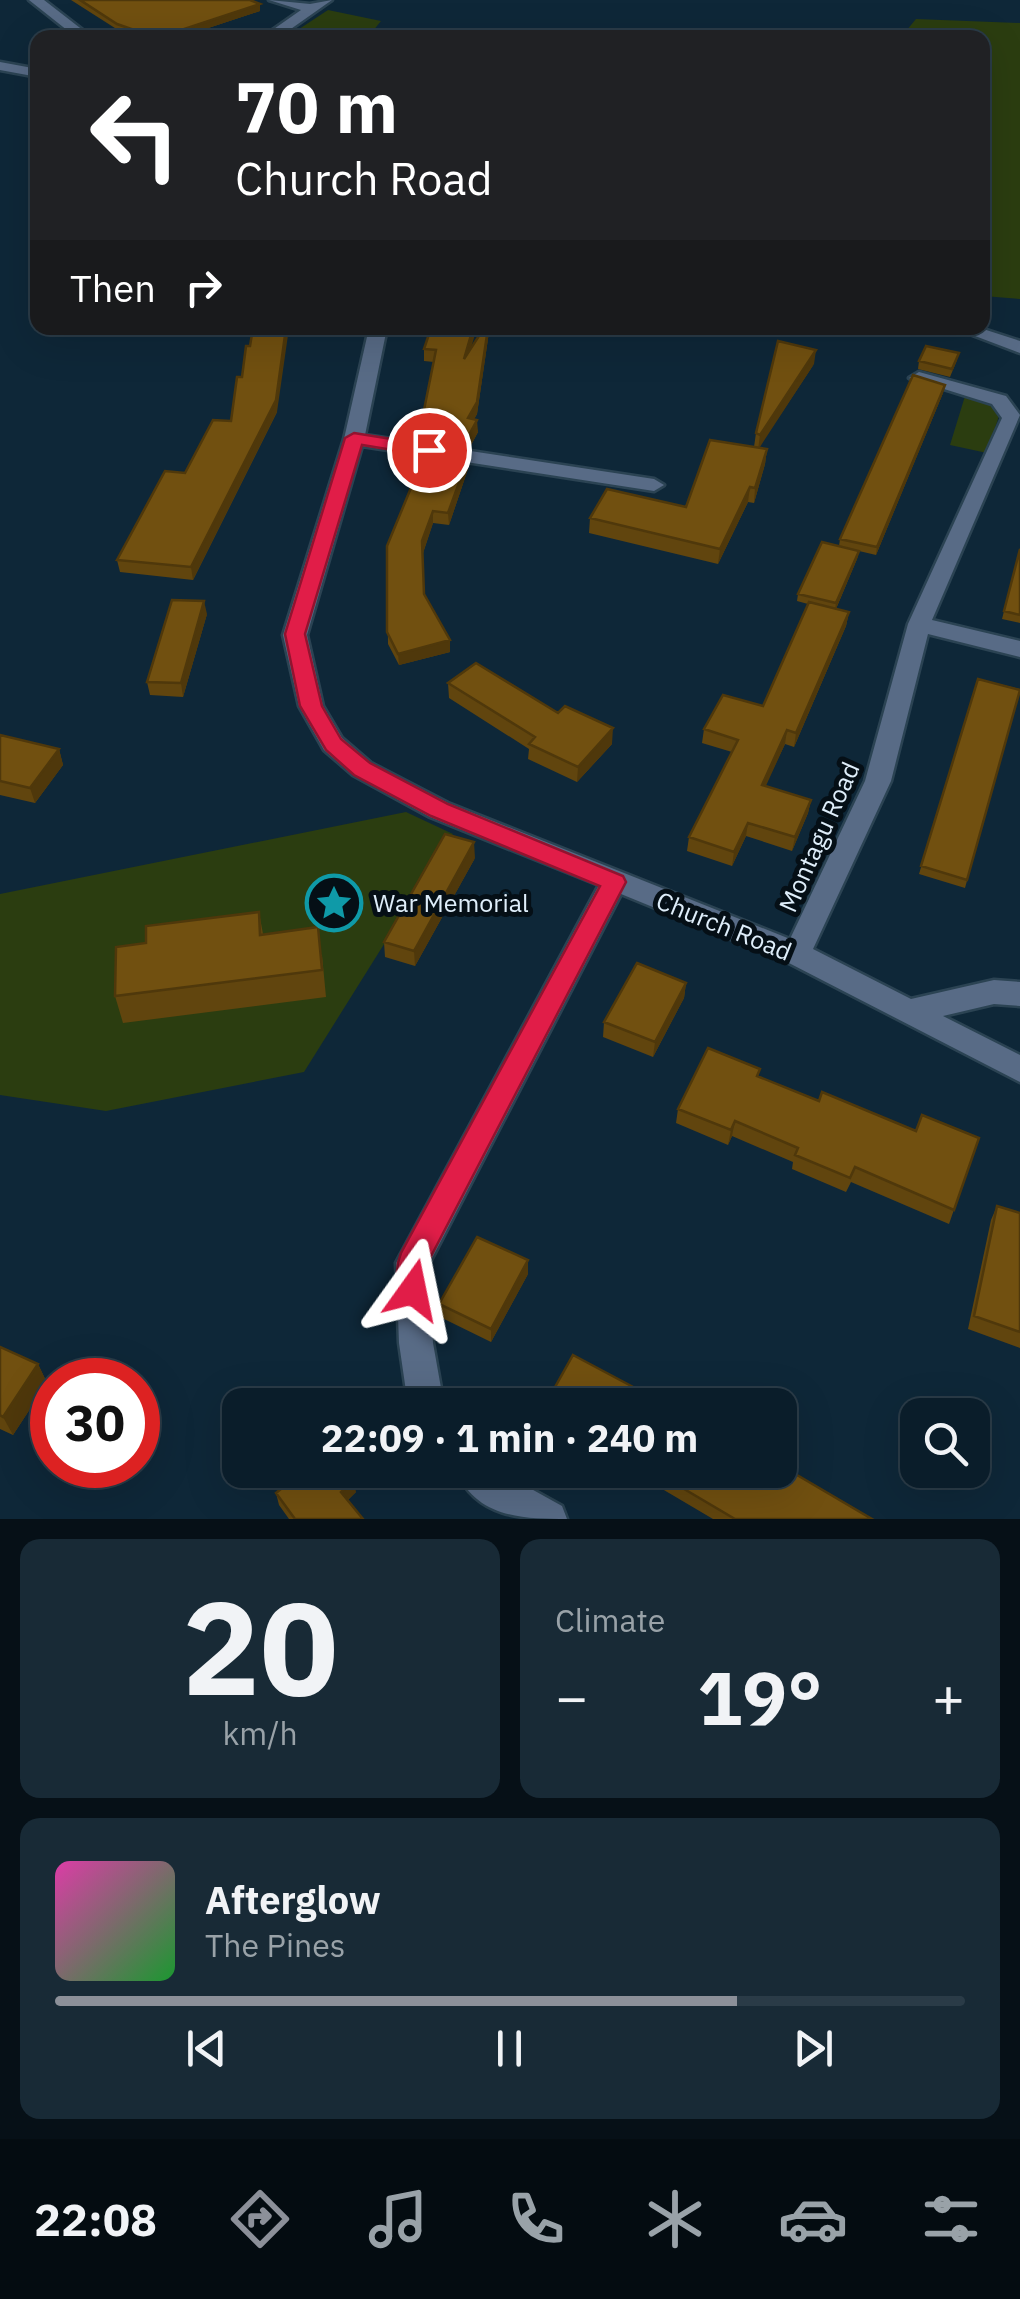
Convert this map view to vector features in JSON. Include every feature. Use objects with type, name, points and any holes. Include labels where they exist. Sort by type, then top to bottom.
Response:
[{"type":"street","points":[[36,0],[75,30]]},
{"type":"street","points":[[276,0],[318,4]]},
{"type":"street","points":[[280,30],[318,4]]},
{"type":"street","points":[[0,66],[30,72]]},
{"type":"street","name":"Church Road","points":[[376,335],[354,438],[295,634],[311,706],[326,732],[362,769],[439,810],[797,954],[1020,1070]]},
{"type":"street","points":[[984,335],[1020,347]]},
{"type":"street","name":"Montagu Road","points":[[797,954],[878,781],[919,624],[1012,418],[999,400],[919,378]]},
{"type":"street","points":[[354,438],[654,485]]},
{"type":"street","points":[[919,624],[1020,649]]},
{"type":"street","points":[[423,1388],[416,1343],[412,1263],[614,882]]},
{"type":"street","points":[[912,1011],[994,992],[1020,994]]},
{"type":"street","points":[[493,1488],[549,1519]]},
{"type":"green space","points":[[328,10],[381,21],[374,30],[298,30]]},
{"type":"green space","points":[[916,19],[1020,23],[1020,299],[990,297],[990,30],[907,30]]},
{"type":"green space","points":[[965,396],[991,405],[999,416],[987,453],[950,445]]},
{"type":"green space","points":[[406,812],[453,834],[304,1072],[106,1111],[0,1095],[0,894]]},
{"type":"building","points":[[80,0],[250,0],[260,4],[181,30],[134,30],[117,24]]},
{"type":"building","points":[[252,335],[285,335],[276,400],[191,567],[117,560],[165,471],[185,473],[213,420],[231,421],[237,377],[242,377],[246,346],[250,346]]},
{"type":"building","points":[[429,335],[471,335],[464,359],[479,335],[487,335],[477,402],[468,418],[477,420],[469,435],[426,426],[431,417],[423,415],[436,350],[424,349]]},
{"type":"building","points":[[778,341],[816,350],[760,435],[756,433]]},
{"type":"building","points":[[926,346],[959,353],[952,369],[919,361]]},
{"type":"building","points":[[913,375],[945,385],[877,547],[840,539]]},
{"type":"building","points":[[710,440],[767,449],[755,488],[750,487],[720,549],[590,518],[607,489],[686,507]]},
{"type":"building","points":[[427,449],[468,458],[448,513],[433,511],[422,541],[424,594],[450,640],[398,654],[387,632],[387,546]]},
{"type":"building","points":[[822,542],[859,551],[836,603],[798,594]]},
{"type":"building","points":[[1020,549],[1020,615],[1004,611]]},
{"type":"building","points":[[172,600],[204,601],[181,683],[147,682]]},
{"type":"building","points":[[809,602],[849,612],[796,733],[787,730],[762,785],[811,800],[795,837],[748,823],[734,852],[689,837],[738,740],[704,729],[723,695],[763,706]]},
{"type":"building","points":[[476,663],[558,713],[565,706],[613,728],[578,767],[529,744],[535,737],[448,683]]},
{"type":"building","points":[[978,679],[1020,690],[967,880],[921,866]]},
{"type":"building","points":[[0,735],[59,749],[30,788],[0,781]]},
{"type":"building","points":[[445,834],[474,842],[414,951],[384,942]]},
{"type":"building","points":[[259,912],[260,935],[318,927],[322,970],[115,996],[116,947],[146,943],[146,926]]},
{"type":"building","points":[[637,963],[686,983],[655,1042],[604,1022]]},
{"type":"building","points":[[708,1048],[760,1069],[757,1076],[819,1101],[822,1092],[916,1131],[922,1115],[979,1138],[954,1210],[855,1167],[850,1178],[795,1155],[798,1148],[735,1121],[731,1130],[678,1109]]},
{"type":"building","points":[[997,1206],[1020,1213],[1020,1332],[974,1316]]},
{"type":"building","points":[[477,1237],[528,1260],[491,1329],[439,1304]]},
{"type":"building","points":[[0,1347],[30,1360],[30,1376],[3,1417]]},
{"type":"building","points":[[573,1355],[635,1388],[555,1388]]},
{"type":"building","points":[[797,1475],[872,1519],[735,1519],[682,1488],[797,1488]]},
{"type":"building","points":[[282,1488],[345,1488],[341,1492],[363,1519],[295,1519],[276,1493]]},
{"type":"place","name":"War Memorial","points":[[334,903]]},
{"type":"route","points":[[413,1290],[412,1263],[614,882],[439,810],[362,769],[334,744],[311,706],[295,634],[354,438],[429,450]]}]
